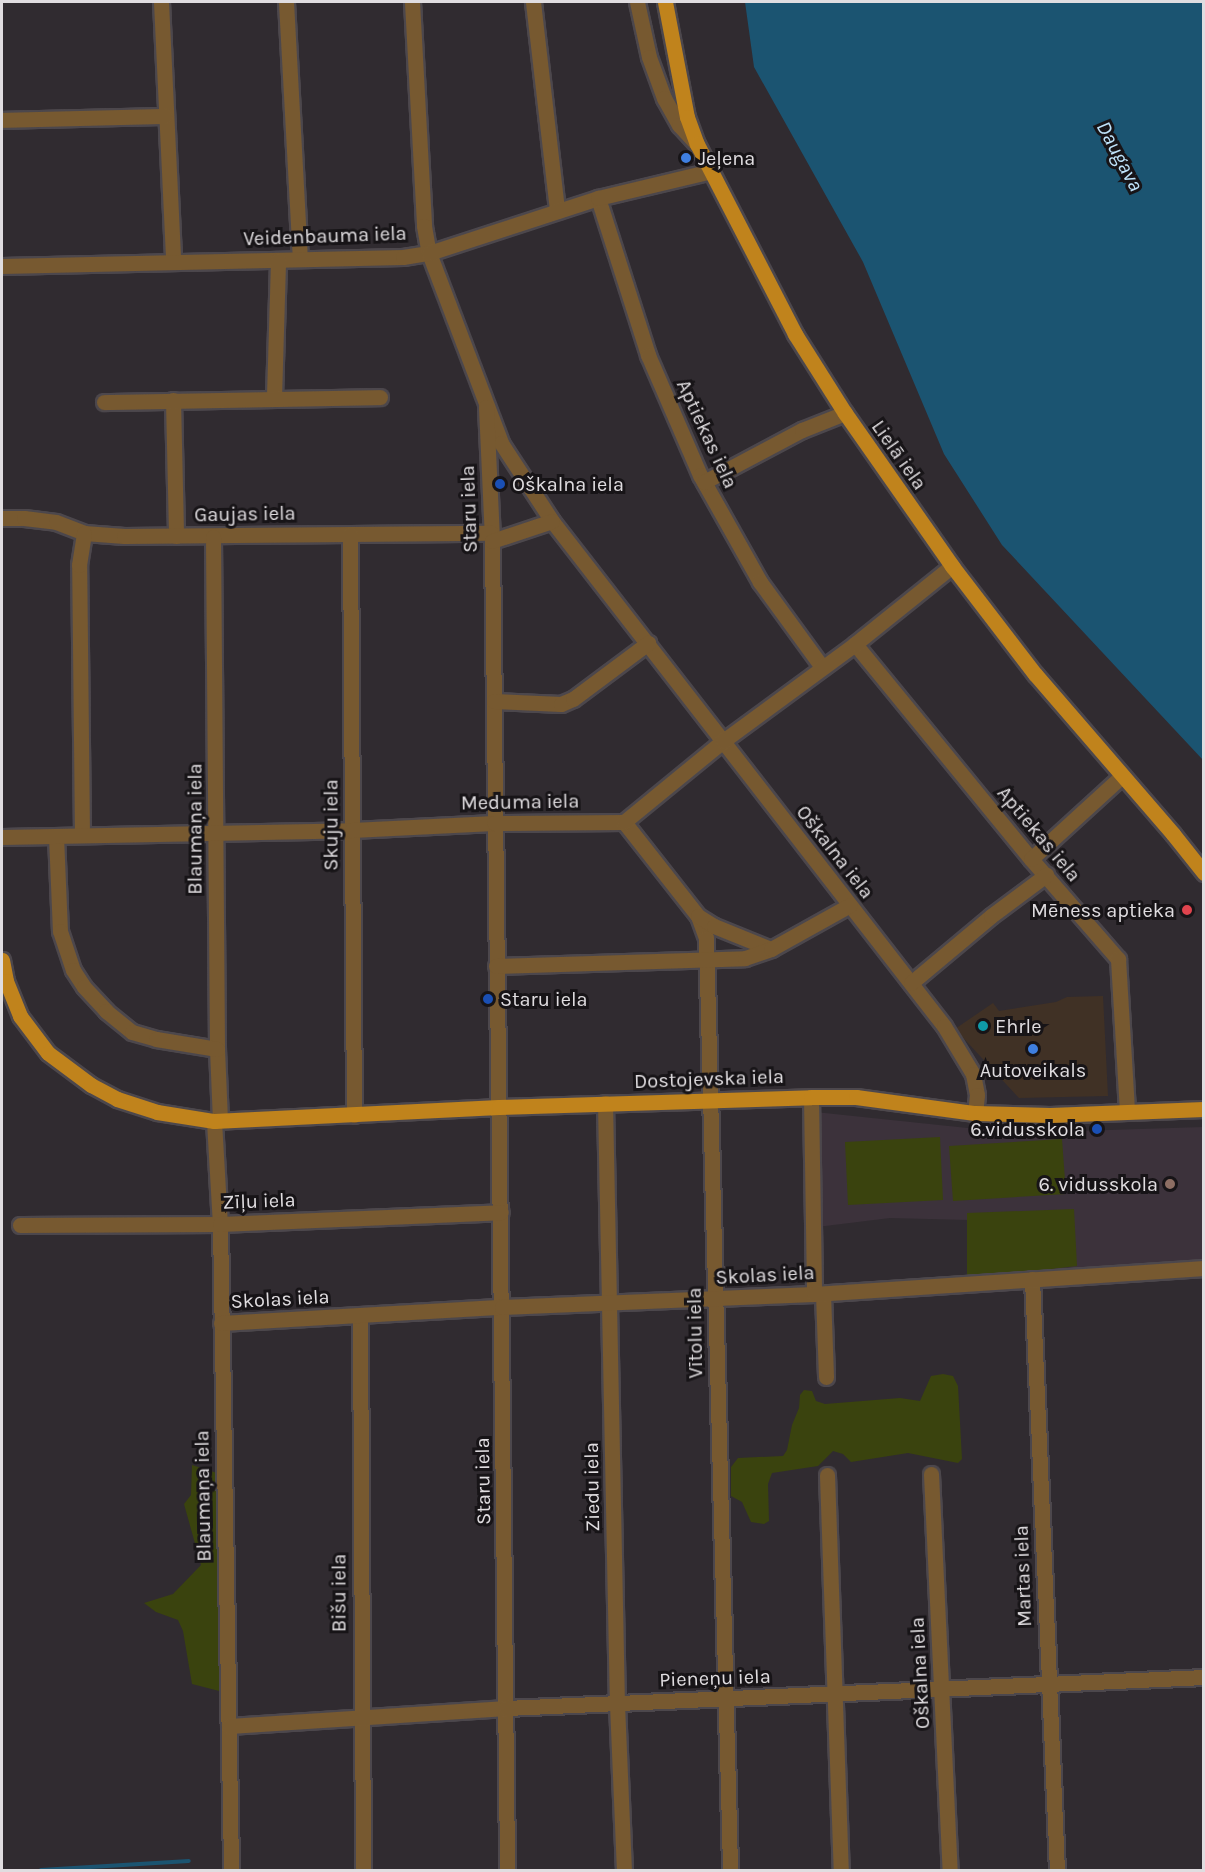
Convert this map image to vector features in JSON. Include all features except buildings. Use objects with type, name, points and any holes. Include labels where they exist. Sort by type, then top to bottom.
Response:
[{"type":"main road","name":"Lielā iela","points":[[665,2],[687,117],[697,144],[795,334],[844,413],[952,566],[1035,674],[1203,873]]},
{"type":"main road","name":"Dostojevska iela","points":[[2,960],[6,981],[20,1017],[48,1053],[91,1085],[117,1099],[157,1112],[217,1121],[499,1107],[811,1097],[856,1097],[975,1113],[1050,1115],[1203,1109]]},
{"type":"street","points":[[161,2],[173,260]]},
{"type":"street","points":[[286,2],[300,258]]},
{"type":"street","name":"Oškalna iela","points":[[412,2],[424,226],[429,252],[486,407],[512,463],[552,521],[944,1026],[973,1074],[977,1095],[975,1113]]},
{"type":"street","points":[[533,2],[557,211]]},
{"type":"street","points":[[637,2],[649,57],[664,98],[679,125],[697,144]]},
{"type":"street","points":[[2,120],[165,116]]},
{"type":"street","name":"Veidenbauma iela","points":[[2,266],[173,260],[404,257],[429,252],[598,198],[711,171]]},
{"type":"street","name":"Aptiekas iela","points":[[598,198],[648,355],[704,482],[760,582],[822,666]]},
{"type":"street","points":[[274,397],[278,260]]},
{"type":"street","points":[[104,402],[274,397],[380,397]]},
{"type":"street","points":[[173,400],[176,536]]},
{"type":"street","name":"Staru iela","points":[[486,407],[494,701],[507,1870]]},
{"type":"street","points":[[704,482],[802,430],[844,413]]},
{"type":"street","name":"Gaujas iela","points":[[2,518],[56,522],[84,532],[124,536],[213,537],[350,534],[491,537],[552,521]]},
{"type":"street","points":[[82,835],[79,566],[84,532]]},
{"type":"street","name":"Skuju iela","points":[[350,534],[354,1115]]},
{"type":"street","name":"Blaumaņa iela","points":[[213,537],[217,1121],[231,1870]]},
{"type":"street","points":[[624,822],[723,741],[822,666],[855,644],[952,566]]},
{"type":"street","points":[[494,701],[561,704],[573,699],[648,643]]},
{"type":"street","name":"Aptiekas iela","points":[[855,644],[1031,860],[1118,959],[1126,1058],[1127,1112]]},
{"type":"street","points":[[1031,860],[1122,776]]},
{"type":"street","name":"Meduma iela","points":[[2,837],[352,830],[494,823],[624,822]]},
{"type":"street","name":"Vītolu iela","points":[[624,822],[698,916],[705,938],[730,1870]]},
{"type":"street","points":[[56,836],[60,931],[73,970],[84,987],[106,1011],[132,1032],[156,1039],[217,1049]]},
{"type":"street","points":[[910,983],[991,916],[1046,875]]},
{"type":"street","points":[[496,966],[707,961],[744,958],[771,949],[850,904]]},
{"type":"street","points":[[698,916],[714,926],[771,949]]},
{"type":"street","points":[[811,1097],[819,1294],[825,1377]]},
{"type":"street","name":"Ziedu iela","points":[[604,1103],[617,1704],[624,1870]]},
{"type":"street","name":"Zīļu iela","points":[[20,1225],[220,1224],[501,1212]]},
{"type":"street","name":"Skolas iela","points":[[221,1323],[502,1307],[819,1294],[1203,1268]]},
{"type":"street","name":"Martas iela","points":[[1032,1279],[1057,1870]]},
{"type":"street","name":"Bišu iela","points":[[360,1315],[360,1717],[363,1870]]},
{"type":"street","name":"Oškalna iela","points":[[931,1474],[950,1870]]},
{"type":"street","points":[[827,1475],[841,1870]]},
{"type":"street","name":"Pieneņu iela","points":[[229,1726],[506,1708],[1203,1677]]},
{"type":"shaded area","points":[[1103,996],[1108,1096],[1019,1098],[955,1029],[993,1003],[999,1011],[1056,1002],[1067,997]]},
{"type":"shaded area","points":[[815,1112],[1015,1133],[1203,1127],[1203,1262],[970,1275],[969,1220],[890,1218],[817,1227]]},
{"type":"green space","points":[[940,1137],[943,1200],[848,1205],[845,1142]]},
{"type":"green space","points":[[1062,1139],[1066,1194],[953,1201],[949,1146]]},
{"type":"green space","points":[[1074,1209],[1077,1266],[967,1279],[967,1213]]},
{"type":"green space","points":[[943,1374],[953,1376],[958,1386],[962,1459],[958,1463],[908,1453],[851,1462],[843,1454],[833,1451],[818,1466],[772,1473],[768,1484],[769,1521],[764,1524],[751,1522],[742,1502],[731,1496],[731,1467],[738,1458],[783,1456],[787,1450],[792,1425],[799,1408],[800,1395],[804,1390],[812,1391],[816,1401],[825,1404],[900,1398],[920,1401],[931,1376]]},
{"type":"green space","points":[[192,1465],[217,1473],[223,1692],[192,1684],[183,1631],[178,1620],[156,1612],[144,1603],[173,1594],[201,1565],[184,1504],[191,1495]]},
{"type":"water","name":"Daugava","points":[[745,2],[1203,2],[1203,760],[1002,545],[944,454],[863,262],[754,67]]},
{"type":"waterway","points":[[41,1870],[189,1861]]},
{"type":"place","name":"Jeļena","points":[[686,158]]},
{"type":"place","name":"Oškalna iela","points":[[500,484]]},
{"type":"place","name":"Mēness aptieka","points":[[1187,910]]},
{"type":"place","name":"Staru iela","points":[[488,999]]},
{"type":"place","name":"Ehrle","points":[[983,1026]]},
{"type":"place","name":"Autoveikals","points":[[1033,1049]]},
{"type":"place","name":"6.vidusskola","points":[[1097,1129]]},
{"type":"place","name":"6. vidusskola","points":[[1170,1184]]}]
